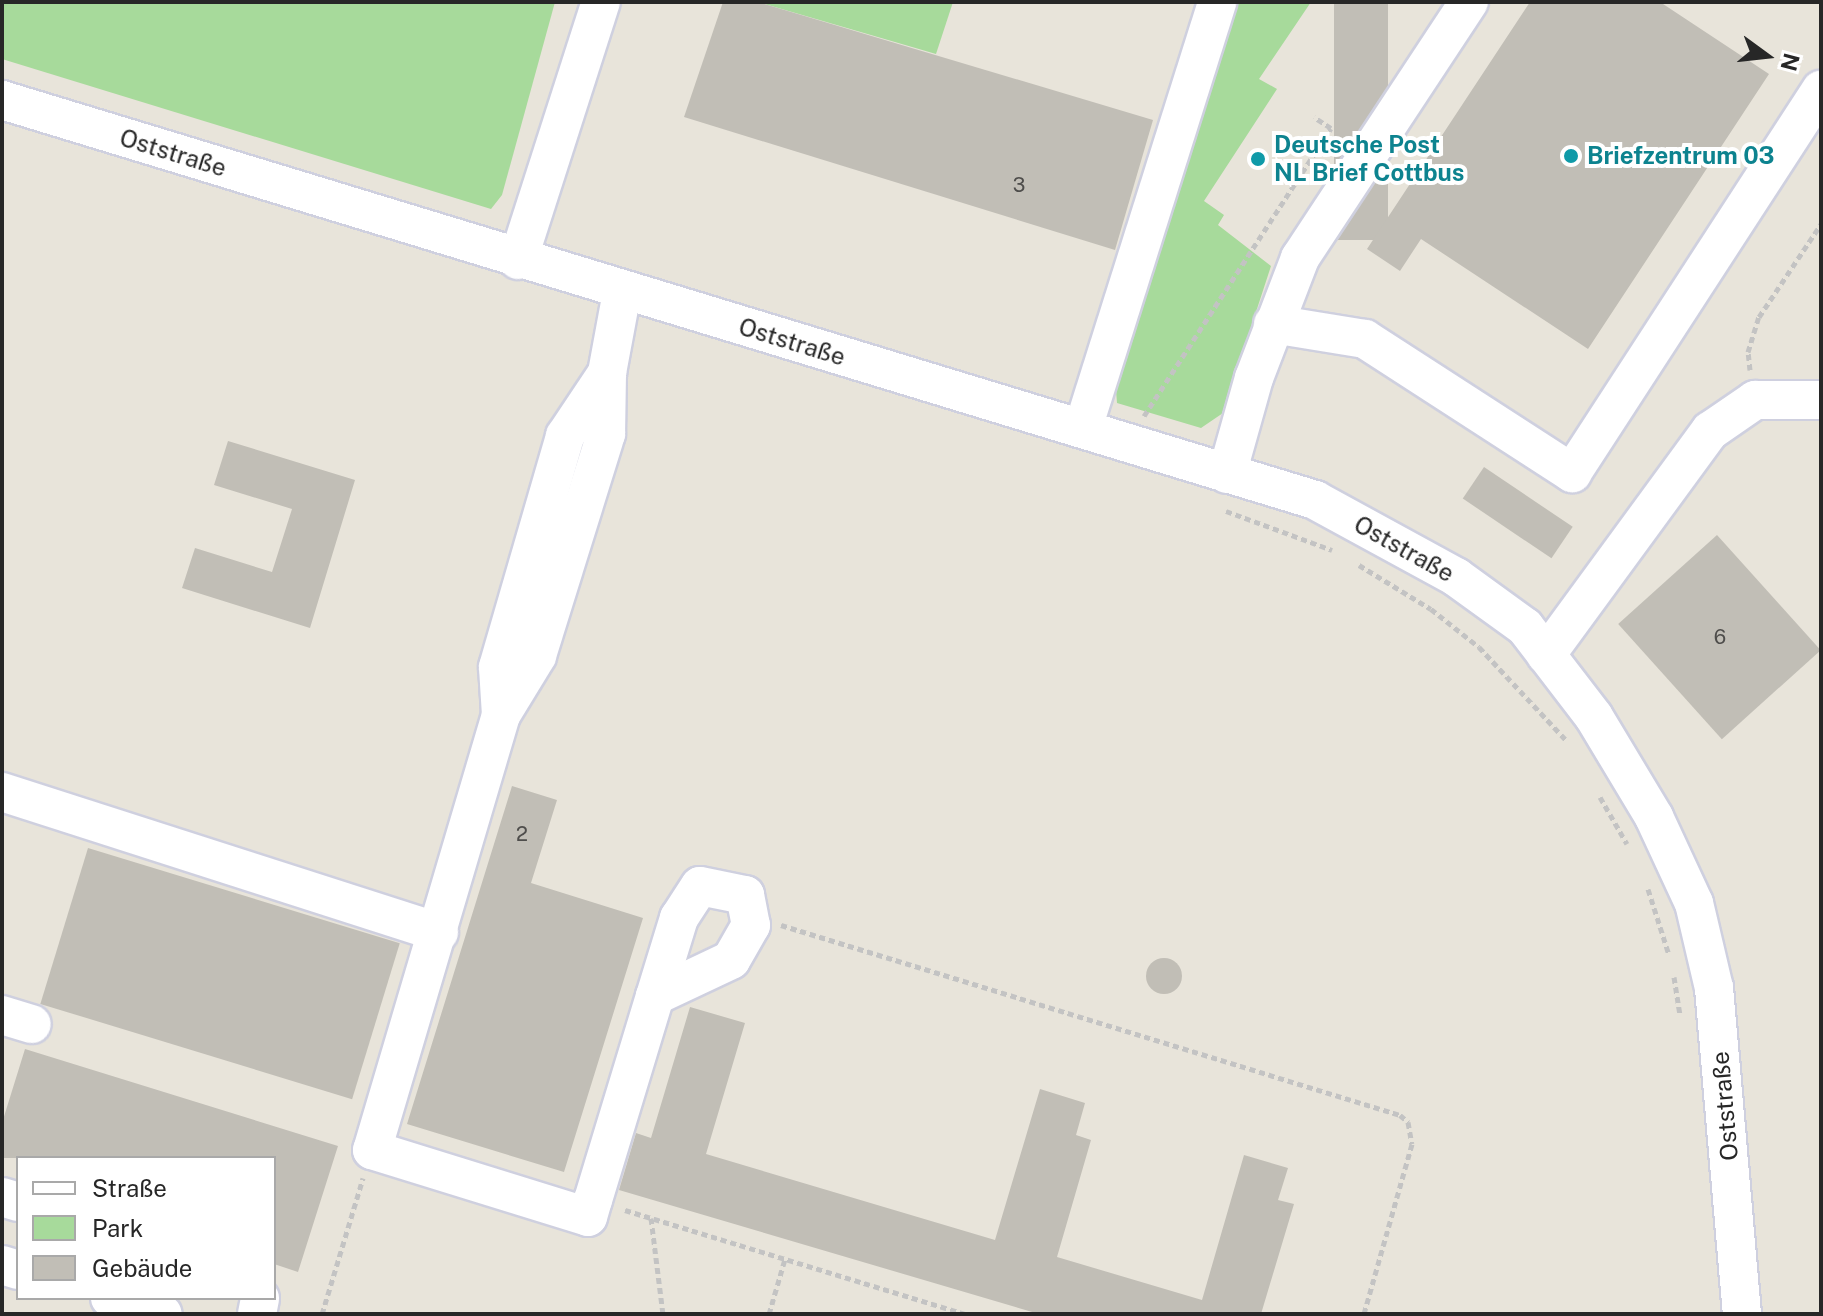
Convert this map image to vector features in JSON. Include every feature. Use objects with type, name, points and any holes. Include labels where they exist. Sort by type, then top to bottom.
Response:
[{"type":"street","points":[[518,260],[601,2]]},
{"type":"street","points":[[1087,415],[1217,2]]},
{"type":"street","points":[[1222,491],[1273,324],[1300,258],[1469,2]]},
{"type":"street","points":[[1273,324],[1365,339],[1572,473],[1821,90]]},
{"type":"street","name":"Oststraße","points":[[2,100],[622,292],[1087,415],[1222,491],[1315,500],[1456,577],[1525,627],[1546,655],[1609,742],[1654,817],[1694,903],[1714,988],[1742,1314]]},
{"type":"street","points":[[622,292],[607,373],[606,434],[537,656],[501,715],[372,1150],[588,1217],[655,996],[679,918],[700,886],[745,895],[751,925],[731,960],[655,996]]},
{"type":"street","points":[[1546,655],[1710,431],[1755,400],[1821,400]]},
{"type":"street","points":[[2,792],[439,932]]},
{"type":"street","points":[[117,1300],[163,1314]]},
{"type":"path","points":[[1144,417],[1331,128],[1314,117]]},
{"type":"path","points":[[1755,400],[1748,352],[1759,317],[1821,224]]},
{"type":"path","points":[[1087,415],[1144,417],[1159,422]]},
{"type":"path","points":[[1222,491],[1339,553]]},
{"type":"path","points":[[1352,561],[1431,609],[1479,647],[1569,744]]},
{"type":"path","points":[[1592,784],[1629,847]]},
{"type":"path","points":[[1646,885],[1673,969],[1682,1022]]},
{"type":"path","points":[[749,915],[1400,1115],[1412,1132],[1412,1144],[1364,1314]]},
{"type":"path","points":[[322,1314],[372,1150]]},
{"type":"path","points":[[593,1200],[945,1311],[966,1314]]},
{"type":"path","points":[[651,1218],[663,1314]]},
{"type":"path","points":[[769,1314],[785,1259]]},
{"type":"green space","points":[[2,2],[555,2],[502,195],[491,209],[2,59]]},
{"type":"green space","points":[[758,2],[953,2],[936,54]]},
{"type":"green space","points":[[1235,2],[1311,2],[1259,79],[1277,89],[1204,201],[1224,215],[1218,225],[1271,266],[1223,413],[1201,428],[1117,403],[1116,390]]},
{"type":"building","points":[[723,2],[758,2],[1153,120],[1115,250],[684,117]]},
{"type":"building","points":[[1334,2],[1388,2],[1388,240],[1334,240]]},
{"type":"building","name":"Briefzentrum 03","points":[[1530,2],[1660,2],[1769,74],[1588,349],[1421,239],[1400,271],[1367,249]]},
{"type":"building","points":[[228,441],[355,480],[310,628],[182,588],[195,548],[272,572],[292,509],[214,485]]},
{"type":"building","points":[[1484,467],[1573,527],[1551,558],[1463,499]]},
{"type":"building","points":[[1717,535],[1821,650],[1722,739],[1618,624]]},
{"type":"building","points":[[512,786],[557,800],[531,883],[643,918],[564,1172],[407,1124]]},
{"type":"building","points":[[88,848],[400,943],[352,1099],[40,1004]]},
{"type":"building","points":[[1164,958],[1177,963],[1182,976],[1177,989],[1164,994],[1151,989],[1146,976],[1151,963]]},
{"type":"building","points":[[690,1007],[745,1023],[706,1154],[995,1240],[1040,1089],[1085,1103],[1076,1135],[1091,1140],[1057,1257],[1202,1300],[1244,1155],[1288,1168],[1278,1200],[1294,1204],[1261,1314],[1039,1314],[619,1190],[636,1133],[651,1138]]},
{"type":"building","points":[[25,1049],[338,1146],[298,1272],[276,1265],[276,1156],[2,1158],[2,1123]]},
{"type":"place","name":"Briefzentrum 03","points":[[1571,156]]},
{"type":"place","name":"Deutsche Post NL Brief Cottbus","points":[[1258,159]]}]
